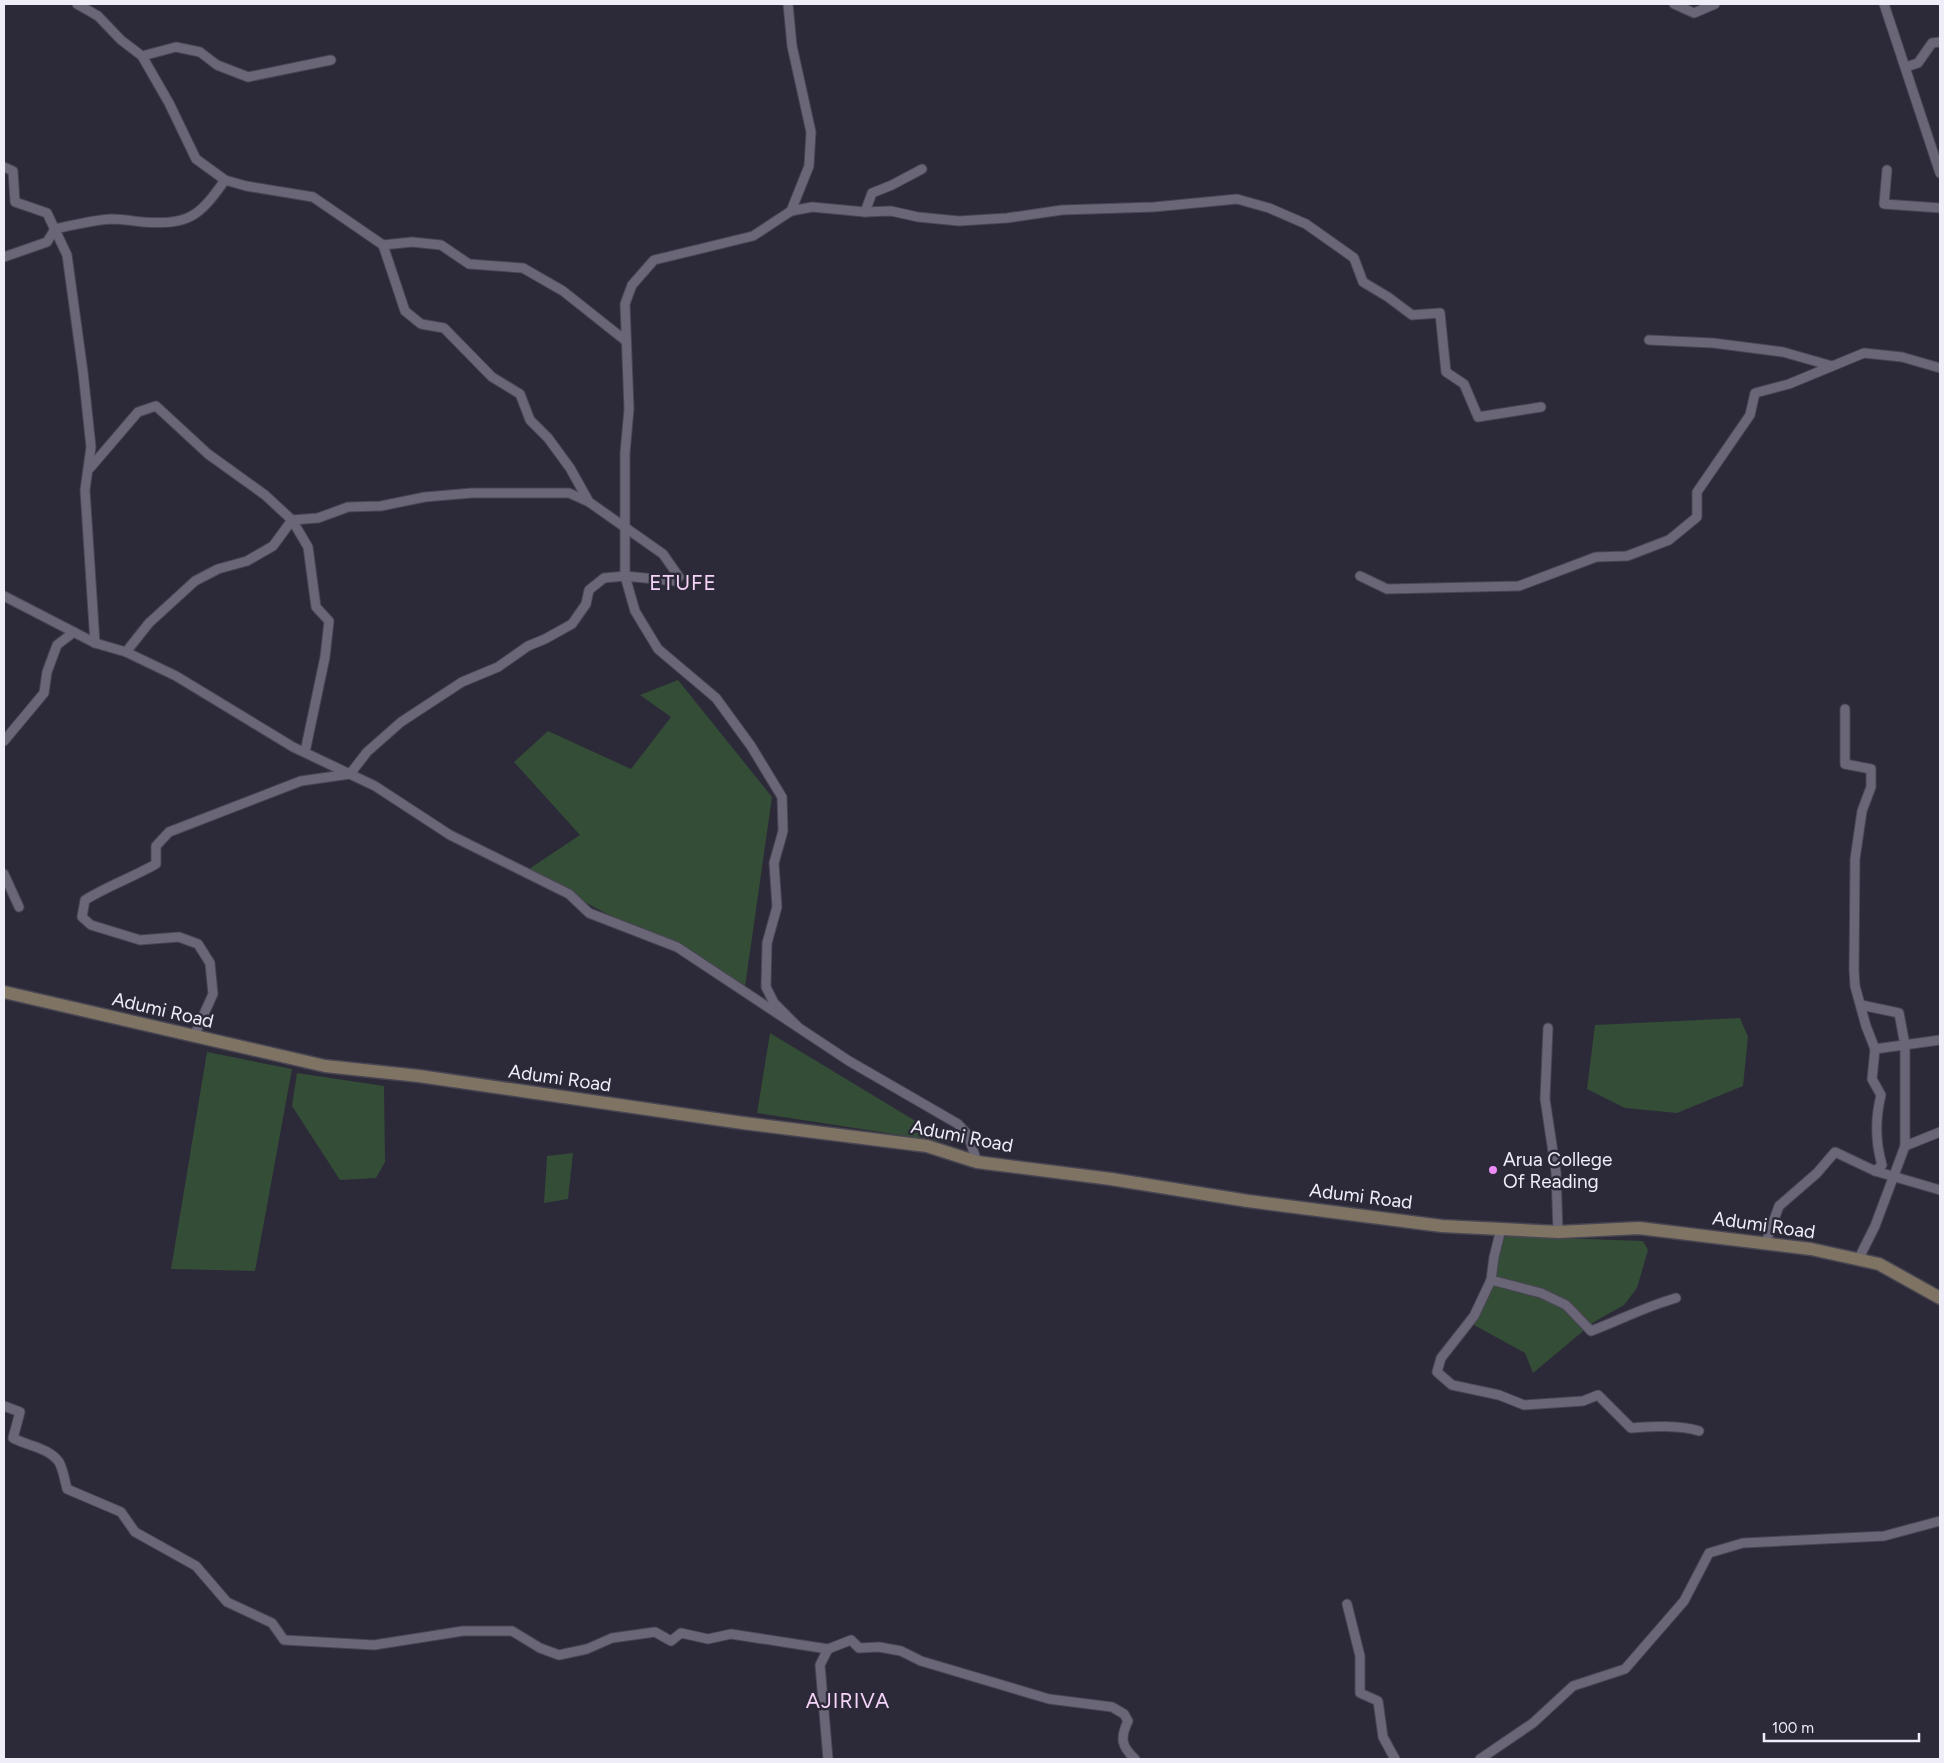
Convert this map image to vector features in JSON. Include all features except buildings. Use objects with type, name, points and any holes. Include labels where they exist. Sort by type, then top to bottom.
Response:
[{"type":"main road","name":"Adumi Road","points":[[4,992],[325,1066],[419,1076],[743,1123],[927,1146],[977,1162],[1102,1177],[1233,1199],[1442,1226],[1558,1232],[1639,1228],[1811,1249],[1879,1264],[1940,1298]]},
{"type":"street","points":[[77,4],[98,16],[121,40],[142,56],[169,103],[196,159],[225,180],[246,186],[312,197],[383,245],[405,311],[421,324],[444,328],[492,376],[520,394],[530,420],[548,438],[570,468],[589,502]]},
{"type":"street","points":[[788,4],[792,46],[811,132],[809,166],[791,210]]},
{"type":"street","points":[[1674,4],[1694,13],[1714,4]]},
{"type":"street","points":[[1884,4],[1940,173]]},
{"type":"street","points":[[1906,68],[1918,63],[1932,43],[1940,42]]},
{"type":"street","points":[[142,56],[176,47],[200,52],[217,66],[248,77],[331,60]]},
{"type":"street","points":[[4,167],[13,171],[14,202],[47,213],[67,254],[68,276],[77,317],[91,447],[90,468],[85,490],[96,643]]},
{"type":"street","points":[[865,212],[872,192],[892,185],[922,169]]},
{"type":"street","points":[[1887,170],[1884,204],[1940,208]]},
{"type":"street","points":[[4,257],[47,242],[55,229],[113,219],[169,223],[190,218],[209,203],[225,180]]},
{"type":"street","points":[[796,1026],[774,1003],[766,987],[767,943],[777,907],[774,863],[783,831],[782,797],[751,746],[716,698],[658,649],[635,611],[625,576],[625,453],[628,408],[625,304],[632,284],[654,260],[754,236],[791,210],[812,207],[865,212],[890,211],[918,218],[960,221],[1007,218],[1062,210],[1154,207],[1238,199],[1269,208],[1306,224],[1354,258],[1364,282],[1412,315],[1440,312],[1446,372],[1464,384],[1478,417],[1541,407]]},
{"type":"street","points":[[383,245],[412,242],[441,245],[469,264],[523,268],[563,291],[626,341]]},
{"type":"street","points":[[1649,340],[1713,343],[1783,352],[1832,366]]},
{"type":"street","points":[[1360,576],[1387,589],[1519,586],[1596,558],[1627,556],[1669,540],[1697,517],[1697,492],[1750,415],[1755,393],[1789,384],[1864,353],[1902,356],[1940,368]]},
{"type":"street","points":[[90,468],[138,412],[156,406],[208,454],[265,495],[292,520],[308,547],[316,607],[329,621],[325,657],[305,752]]},
{"type":"street","points":[[126,652],[149,623],[195,580],[247,561],[273,546],[292,520],[318,518],[348,507],[381,506],[425,498],[472,493],[569,492],[589,502],[663,554],[679,577],[675,581],[625,576],[604,578],[589,590],[586,604],[572,624],[545,640],[528,646],[498,668],[462,682],[401,722],[367,752],[350,774],[301,782],[169,832],[156,846],[156,864],[133,877],[106,887],[85,900],[82,917],[91,925],[140,940],[180,937],[198,944],[210,963],[213,994],[194,1036]]},
{"type":"street","points":[[4,596],[96,643],[126,652],[176,676],[305,752],[375,786],[450,835],[569,894],[590,913],[677,947],[849,1061],[958,1124],[968,1135],[977,1162]]},
{"type":"street","points":[[4,741],[44,693],[48,672],[57,645],[74,632]]},
{"type":"street","points":[[1845,709],[1845,764],[1871,769],[1871,787],[1862,811],[1855,859],[1854,970],[1855,986],[1875,1049],[1872,1079],[1881,1095],[1876,1113],[1876,1145],[1882,1165],[1875,1171]]},
{"type":"street","points":[[4,874],[19,907]]},
{"type":"street","points":[[1858,1260],[1875,1226],[1905,1146],[1905,1045],[1899,1013],[1861,1005]]},
{"type":"street","points":[[1548,1028],[1545,1099],[1556,1172],[1558,1232]]},
{"type":"street","points":[[1875,1049],[1940,1040]]},
{"type":"street","points":[[1905,1146],[1940,1132]]},
{"type":"street","points":[[1766,1242],[1779,1206],[1817,1173],[1835,1152],[1894,1178],[1940,1190]]},
{"type":"street","points":[[1502,1229],[1494,1257],[1491,1280],[1474,1316],[1441,1358],[1437,1372],[1452,1385],[1499,1395],[1524,1405],[1583,1401],[1598,1396],[1631,1428],[1649,1426],[1690,1428],[1699,1431]]},
{"type":"street","points":[[1491,1280],[1540,1293],[1566,1305],[1592,1331],[1617,1322],[1637,1310],[1676,1298]]},
{"type":"street","points":[[4,1406],[20,1412],[13,1438],[24,1444],[38,1447],[59,1462],[68,1489],[121,1512],[135,1532],[196,1566],[227,1602],[272,1623],[284,1640],[374,1644],[463,1631],[512,1631],[540,1648],[559,1655],[587,1649],[612,1638],[656,1632],[672,1642],[681,1634],[708,1639],[732,1634],[828,1649],[851,1640],[859,1648],[901,1651],[921,1662],[1050,1699],[1112,1707],[1124,1714],[1128,1721],[1122,1734],[1122,1742],[1125,1750],[1135,1759]]},
{"type":"street","points":[[1480,1759],[1533,1723],[1573,1686],[1625,1669],[1684,1601],[1709,1553],[1744,1544],[1884,1536],[1940,1522]]},
{"type":"street","points":[[1347,1604],[1360,1656],[1360,1693],[1378,1701],[1383,1737],[1395,1759]]},
{"type":"street","points":[[828,1649],[820,1664],[828,1759]]},
{"type":"green space","points":[[678,680],[772,797],[745,987],[526,871],[580,835],[514,762],[548,731],[631,769],[671,717],[640,695]]},
{"type":"green space","points":[[1740,1018],[1748,1037],[1743,1086],[1677,1113],[1625,1108],[1587,1089],[1595,1025]]},
{"type":"green space","points":[[770,1033],[952,1143],[757,1113]]},
{"type":"green space","points":[[207,1052],[292,1069],[255,1271],[171,1269]]},
{"type":"green space","points":[[297,1073],[384,1086],[385,1162],[376,1178],[340,1180],[292,1106]]},
{"type":"green space","points":[[573,1153],[568,1199],[544,1203],[547,1156]]},
{"type":"green space","points":[[1507,1236],[1643,1241],[1648,1250],[1637,1288],[1624,1305],[1594,1322],[1533,1373],[1525,1353],[1474,1325],[1472,1314],[1492,1291],[1491,1260],[1493,1253]]},
{"type":"place","name":"Arua College Of Reading","points":[[1493,1170]]},
{"type":"district","name":"ETUFE","points":[[683,582]]},
{"type":"district","name":"AJIRIVA","points":[[848,1700]]}]
